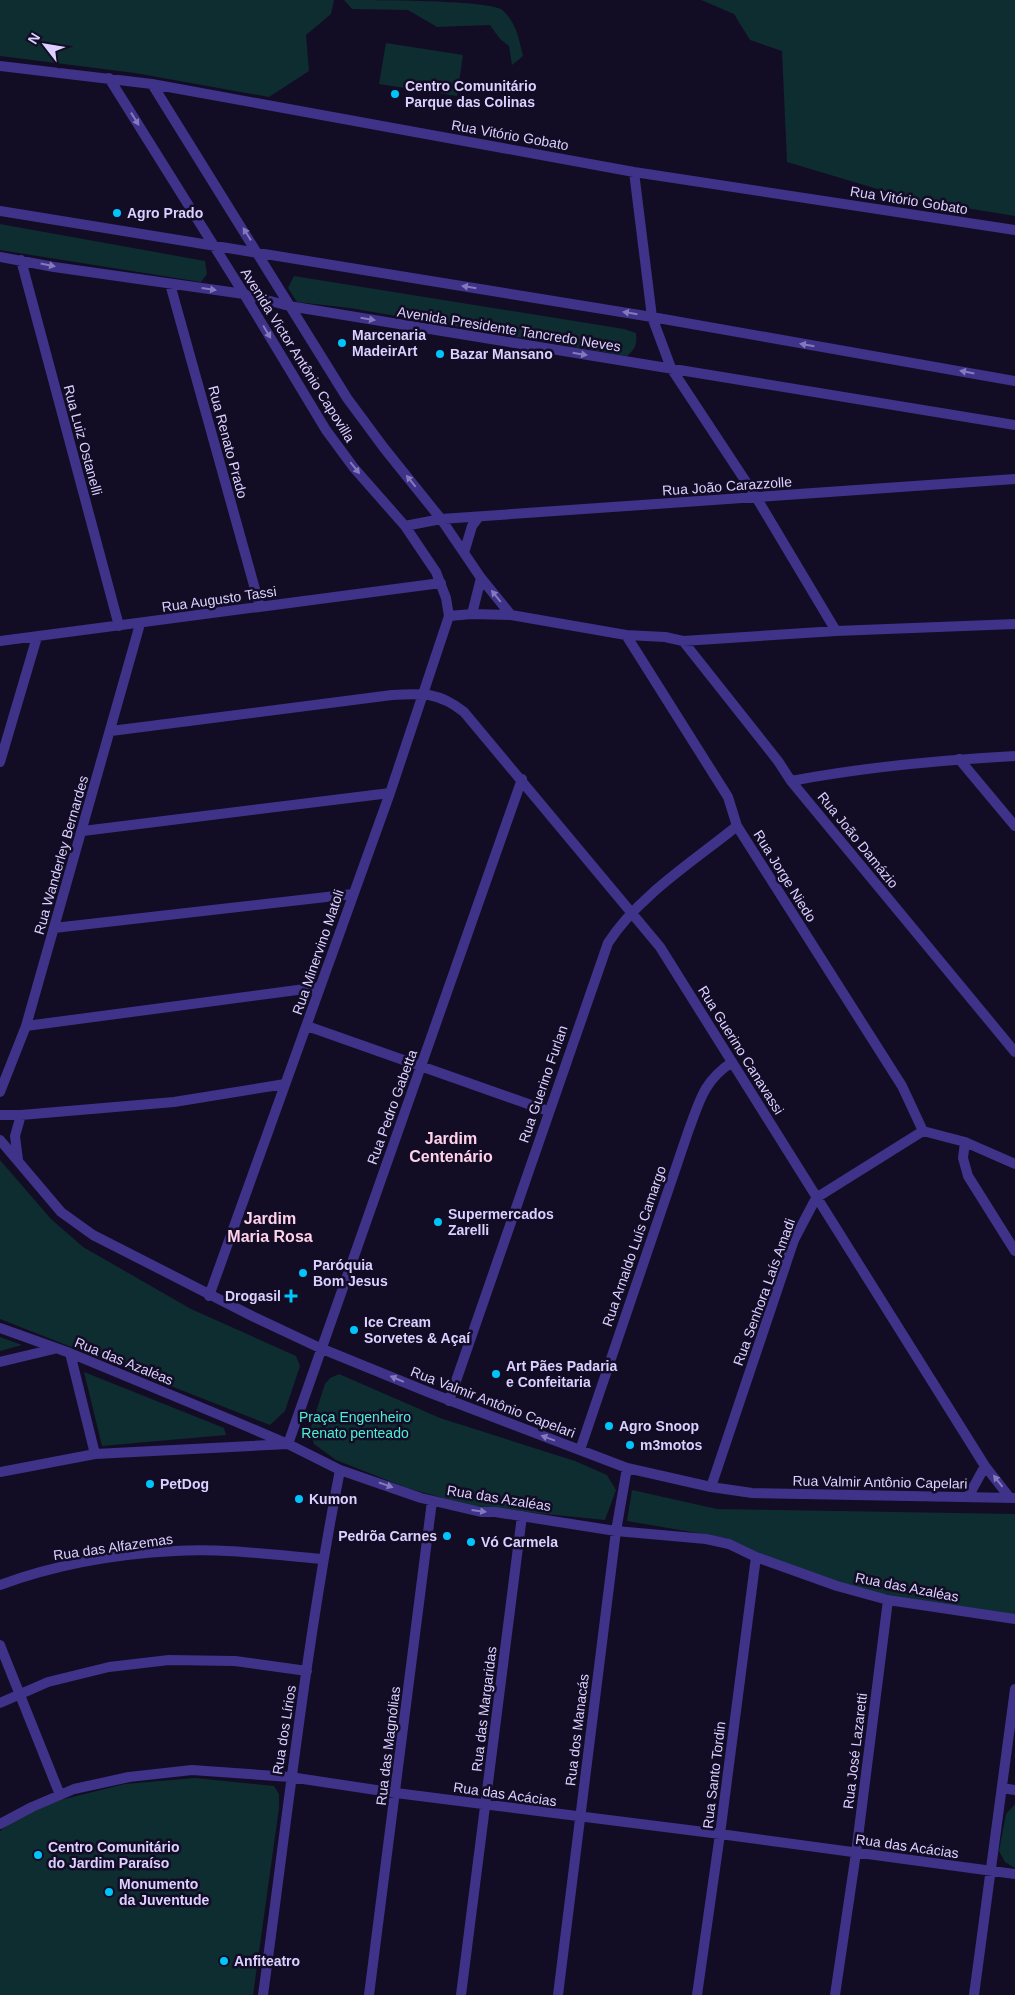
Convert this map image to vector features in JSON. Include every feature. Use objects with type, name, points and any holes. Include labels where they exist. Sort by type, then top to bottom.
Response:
[{"type":"street","name":"Rua Vitório Gobato","points":[[0,66],[152,84],[634,172],[1015,230]]},
{"type":"street","name":"Avenida Victor Antônio Capovilla","points":[[109,78],[244,294],[326,430],[354,468],[405,526],[436,572],[441,583],[448,616]]},
{"type":"street","name":"Avenida Victor Antônio Capovilla","points":[[152,84],[347,398],[441,519],[481,578],[511,615]]},
{"type":"street","points":[[634,172],[652,317],[671,368],[756,497],[836,631]]},
{"type":"street","points":[[0,211],[652,317],[1015,381]]},
{"type":"street","name":"Avenida Presidente Tancredo Neves","points":[[0,257],[244,294],[289,306],[1015,425]]},
{"type":"street","name":"Rua Luiz Ostanelli","points":[[21,260],[120,626]]},
{"type":"street","name":"Rua Renato Prado","points":[[170,284],[260,607]]},
{"type":"street","name":"Rua João Carazzolle","points":[[405,526],[441,519],[478,518],[1015,479]]},
{"type":"street","points":[[464,553],[470,532],[478,518]]},
{"type":"street","points":[[472,614],[481,578]]},
{"type":"street","name":"Rua Augusto Tassi","points":[[0,641],[441,583]]},
{"type":"street","points":[[448,616],[472,614],[511,615],[626,635],[665,637],[683,641],[836,631],[1015,624]]},
{"type":"street","name":"Rua Minervino Matoli","points":[[209,1296],[390,793],[448,616]]},
{"type":"street","name":"Rua Wanderley Bernardes","points":[[0,1092],[26,1026],[83,831],[140,624]]},
{"type":"street","name":"Rua Jorge Niedo","points":[[626,635],[728,797],[737,826],[902,1086],[923,1131]]},
{"type":"street","points":[[0,762],[37,637]]},
{"type":"street","name":"Rua João Damázio","points":[[683,641],[791,780],[1015,1052]]},
{"type":"street","points":[[111,731],[392,695],[423,693]]},
{"type":"street","name":"Rua Guerino Canavassi","points":[[423,693],[450,701],[464,712],[660,947],[985,1466],[1013,1498]]},
{"type":"street","points":[[791,780],[834,772],[960,759],[1015,756]]},
{"type":"street","points":[[960,759],[1015,826]]},
{"type":"street","name":"Rua Pedro Gabetta","points":[[288,1444],[320,1348],[422,1066],[522,780]]},
{"type":"street","points":[[83,831],[390,793]]},
{"type":"street","name":"Rua Guerino Furlan","points":[[449,1401],[548,1111],[608,943],[618,928],[652,894],[737,826]]},
{"type":"street","points":[[54,928],[353,894]]},
{"type":"street","points":[[26,1026],[320,988]]},
{"type":"street","points":[[307,1026],[548,1111]]},
{"type":"street","name":"Rua Arnaldo Luís Camargo","points":[[580,1450],[684,1141],[704,1089],[717,1072],[732,1062]]},
{"type":"street","points":[[0,1115],[21,1116],[174,1102],[285,1084]]},
{"type":"street","points":[[18,1160],[15,1136],[21,1116]]},
{"type":"street","points":[[816,1198],[923,1131],[965,1142],[1015,1164]]},
{"type":"street","name":"Rua Valmir Antônio Capelari","points":[[0,1140],[61,1212],[93,1235],[209,1296],[320,1348],[449,1401],[627,1468],[711,1487],[752,1493],[1013,1498]]},
{"type":"street","points":[[965,1142],[963,1158],[968,1176],[1015,1251]]},
{"type":"street","name":"Rua Senhora Laís Amadi","points":[[711,1487],[794,1240],[816,1198]]},
{"type":"street","name":"Rua das Azaléas","points":[[0,1328],[70,1353],[288,1444],[340,1470],[432,1501],[481,1512],[496,1512],[616,1531],[706,1539],[729,1544],[756,1558],[837,1586],[888,1600],[1015,1619]]},
{"type":"street","points":[[0,1362],[55,1349]]},
{"type":"street","points":[[70,1353],[94,1454]]},
{"type":"street","points":[[0,1472],[94,1454],[288,1444]]},
{"type":"street","points":[[968,1497],[985,1466]]},
{"type":"street","name":"Rua dos Manacás","points":[[558,1995],[616,1531],[627,1468]]},
{"type":"street","name":"Rua dos Lírios","points":[[262,1995],[290,1777],[322,1559],[340,1470]]},
{"type":"street","name":"Rua das Magnólias","points":[[369,1995],[432,1501]]},
{"type":"street","name":"Rua das Margaridas","points":[[461,1995],[522,1516]]},
{"type":"street","name":"Rua das Alfazemas","points":[[0,1585],[29,1575],[86,1563],[175,1551],[218,1551],[322,1559]]},
{"type":"street","name":"Rua Santo Tordin","points":[[697,1995],[756,1558]]},
{"type":"street","name":"Rua José Lazaretti","points":[[834,1995],[856,1853],[888,1600]]},
{"type":"street","points":[[0,1645],[60,1795]]},
{"type":"street","points":[[0,1703],[48,1682],[109,1667],[169,1660],[235,1661],[307,1671]]},
{"type":"street","points":[[974,1995],[1015,1689]]},
{"type":"street","name":"Rua das Acácias","points":[[0,1824],[74,1789],[129,1776],[192,1770],[290,1777],[580,1818],[720,1834],[1015,1874]]},
{"type":"street","points":[[1002,1788],[1015,1790]]},
{"type":"green space","points":[[0,0],[334,0],[331,14],[306,35],[309,71],[269,97],[135,73],[0,56]]},
{"type":"green space","points":[[344,0],[450,2],[501,9],[513,25],[523,56],[512,65],[509,46],[500,39],[490,25],[437,27],[408,10],[352,9]]},
{"type":"green space","points":[[701,0],[1015,0],[1015,216],[911,199],[787,162],[782,51],[750,40],[734,14]]},
{"type":"green space","points":[[386,43],[463,55],[457,96],[379,84]]},
{"type":"green space","points":[[0,224],[205,261],[207,274],[201,282],[0,250]]},
{"type":"green space","points":[[294,276],[624,329],[636,333],[636,343],[627,356],[350,308],[297,302],[288,288]]},
{"type":"green space","points":[[0,1160],[51,1219],[83,1247],[191,1309],[296,1356],[300,1366],[285,1411],[270,1425],[0,1319]]},
{"type":"green space","points":[[0,1337],[22,1345],[0,1351]]},
{"type":"green space","points":[[84,1372],[224,1428],[226,1435],[102,1446]]},
{"type":"green space","name":"Praça Engenheiro Renato penteado","points":[[339,1374],[440,1418],[575,1461],[607,1475],[616,1490],[605,1520],[468,1505],[407,1488],[336,1460],[314,1444],[310,1430],[325,1384],[330,1378]]},
{"type":"green space","points":[[632,1490],[717,1509],[1015,1514],[1015,1616],[836,1586],[757,1555],[727,1538],[627,1521]]},
{"type":"green space","points":[[195,1778],[274,1786],[279,1794],[279,1808],[253,1995],[0,1995],[0,1831],[32,1807],[125,1784]]},
{"type":"green space","points":[[1015,1804],[1015,1868],[1005,1862],[999,1851],[1006,1814]]},
{"type":"place","name":"Centro Comunitário Parque das Colinas","points":[[395,94]]},
{"type":"place","name":"Agro Prado","points":[[117,213]]},
{"type":"place","name":"Marcenaria MadeirArt","points":[[342,343]]},
{"type":"place","name":"Bazar Mansano","points":[[440,354]]},
{"type":"place","name":"Supermercados Zarelli","points":[[438,1222]]},
{"type":"place","name":"Paróquia Bom Jesus","points":[[303,1273]]},
{"type":"place","name":"Drogasil","points":[[291,1296]]},
{"type":"place","name":"Ice Cream Sorvetes & Açaí","points":[[354,1330]]},
{"type":"place","name":"Art Pães Padaria e Confeitaria","points":[[496,1374]]},
{"type":"place","name":"Agro Snoop","points":[[609,1426]]},
{"type":"place","name":"m3motos","points":[[630,1445]]},
{"type":"place","name":"PetDog","points":[[150,1484]]},
{"type":"place","name":"Kumon","points":[[299,1499]]},
{"type":"place","name":"Pedrõa Carnes","points":[[447,1536]]},
{"type":"place","name":"Vó Carmela","points":[[471,1542]]},
{"type":"place","name":"Centro Comunitário do Jardim Paraíso","points":[[38,1855]]},
{"type":"place","name":"Monumento da Juventude","points":[[109,1892]]},
{"type":"place","name":"Anfiteatro","points":[[224,1961]]},
{"type":"district","name":"Jardim Centenário","points":[[451,1147]]},
{"type":"district","name":"Jardim Maria Rosa","points":[[270,1227]]}]
